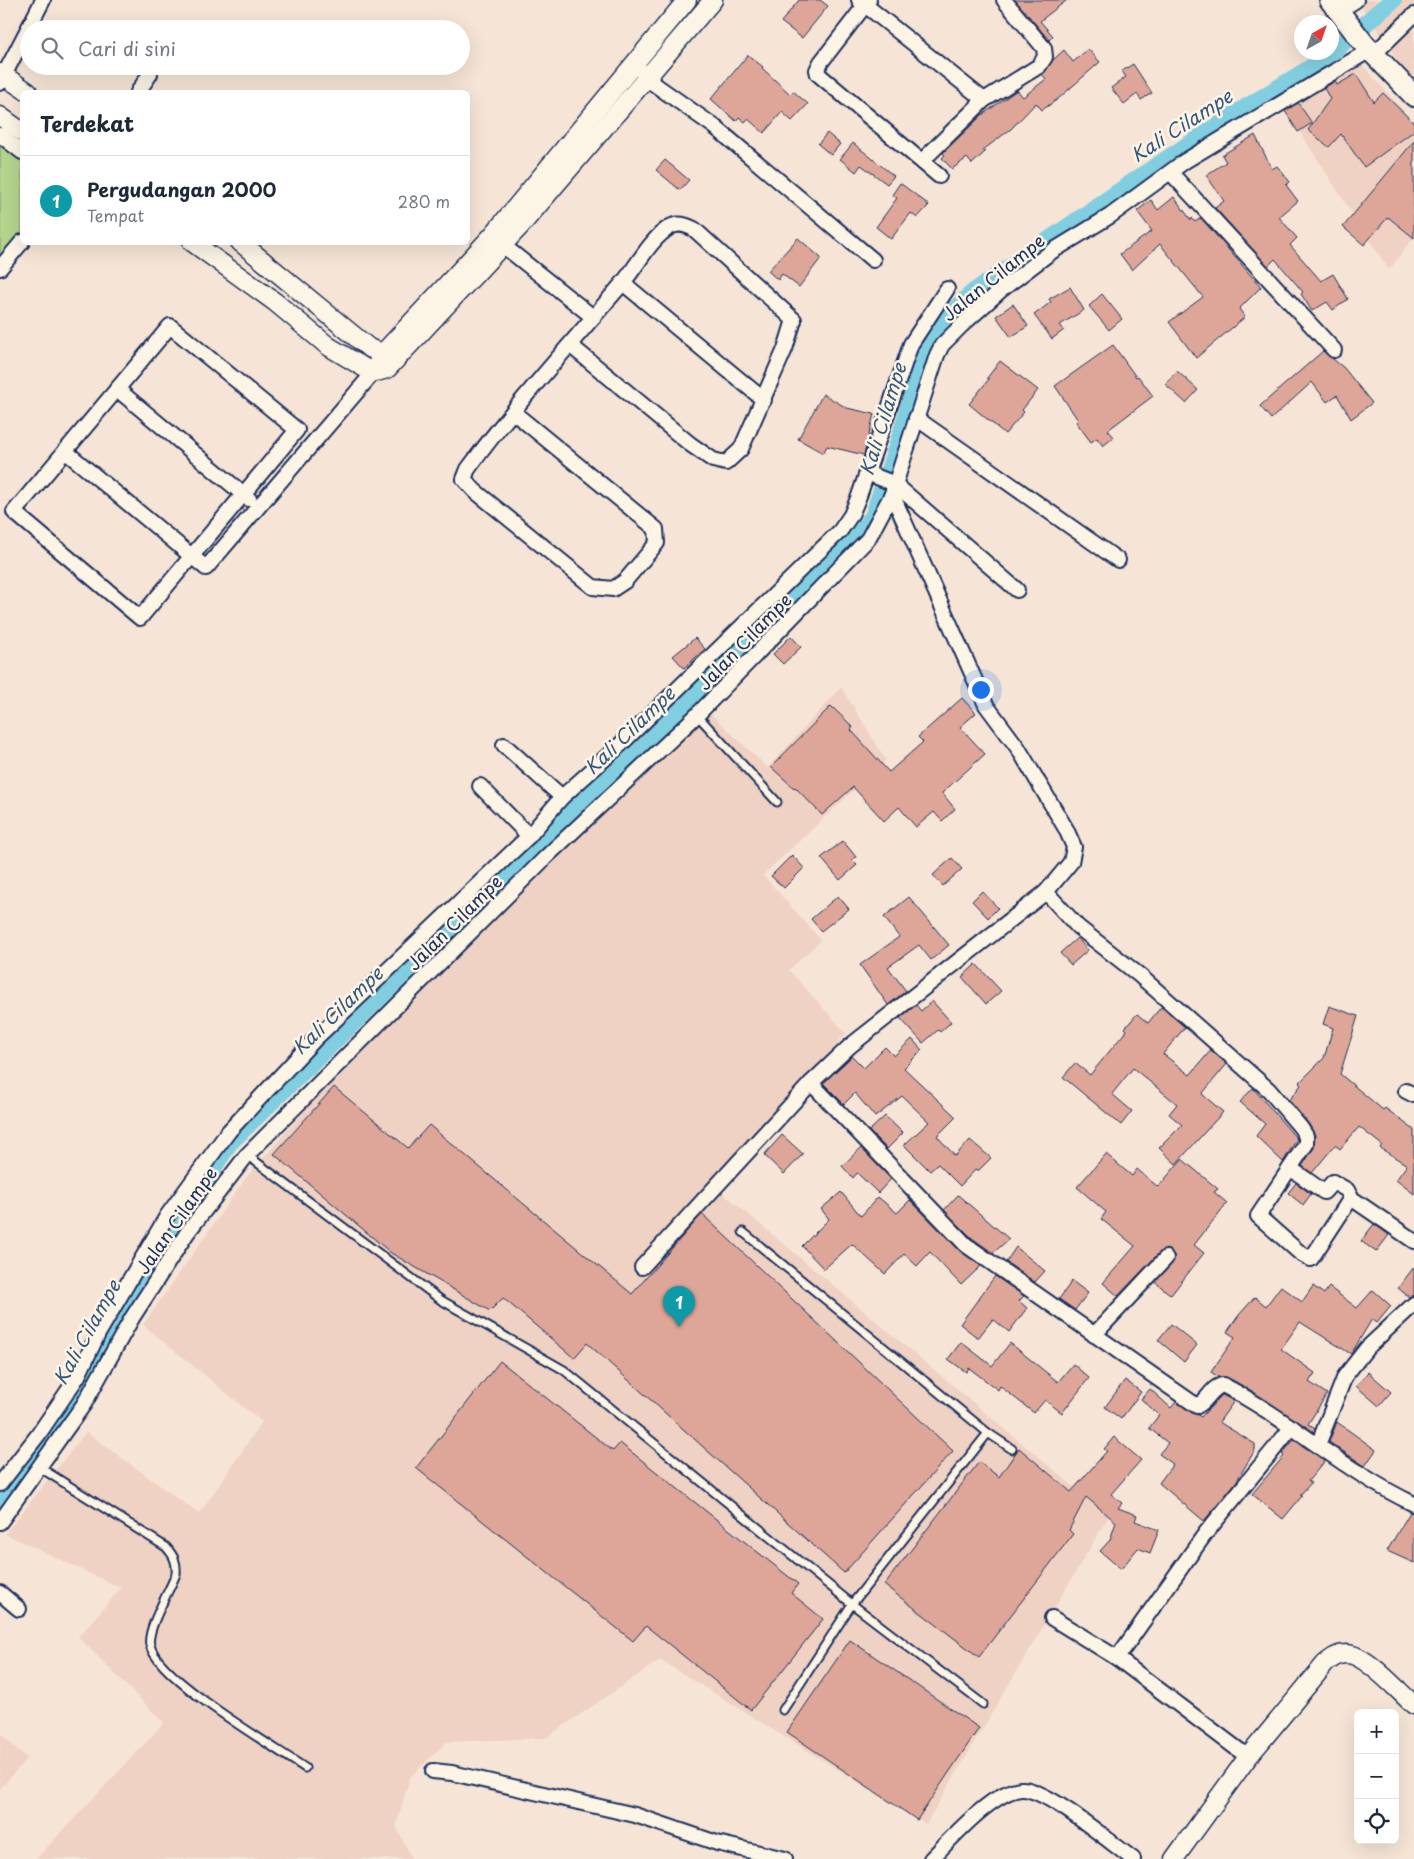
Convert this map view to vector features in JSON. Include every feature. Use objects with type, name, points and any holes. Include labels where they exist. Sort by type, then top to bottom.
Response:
[{"type":"main road","points":[[1338,11],[1414,96]]},
{"type":"street","points":[[31,20],[42,0]]},
{"type":"street","points":[[196,245],[276,302],[328,346],[373,373],[387,369],[497,241],[635,62],[687,0]]},
{"type":"street","points":[[244,245],[369,348],[379,352],[386,350],[497,241],[524,223],[712,0]]},
{"type":"street","points":[[922,161],[984,100],[1039,66],[1045,57],[1044,48],[1004,0]]},
{"type":"street","points":[[1338,11],[1356,0]]},
{"type":"street","points":[[940,176],[818,74],[817,70],[820,62],[864,2],[984,100]]},
{"type":"street","name":"Jalan Cilampe","points":[[0,1522],[38,1467],[65,1414],[116,1345],[187,1233],[247,1155],[547,856],[697,715],[868,539],[894,489],[938,355],[948,338],[1001,290],[1051,252],[1110,216],[1186,161],[1370,49],[1414,15]]},
{"type":"street","points":[[20,41],[1,77],[24,90]]},
{"type":"street","points":[[635,62],[647,79],[714,127],[873,260]]},
{"type":"street","points":[[139,90],[149,75]]},
{"type":"street","points":[[0,116],[20,131]]},
{"type":"street","points":[[0,135],[20,150]]},
{"type":"street","points":[[1171,173],[1334,350]]},
{"type":"street","points":[[513,412],[656,529],[658,535],[655,546],[619,585],[612,588],[593,587],[467,484],[464,479],[468,469],[513,412],[570,344],[593,317],[623,283],[666,229],[675,224],[687,225],[694,229],[794,320],[785,349],[741,449],[726,463],[713,460],[690,444],[570,344]]},
{"type":"street","points":[[497,241],[593,317]]},
{"type":"street","points":[[0,268],[20,244]]},
{"type":"street","points":[[623,283],[764,400]]},
{"type":"street","points":[[0,1484],[65,1414],[78,1376],[99,1335],[167,1216],[229,1130],[315,1039],[529,836],[562,797],[621,744],[840,531],[851,515],[867,473],[911,344],[947,289]]},
{"type":"street","points":[[170,326],[297,430],[140,618],[14,512],[117,389],[170,326]]},
{"type":"street","points":[[65,451],[206,568],[257,506],[373,373],[379,352]]},
{"type":"street","points":[[117,389],[257,506]]},
{"type":"street","points":[[916,418],[1118,560]]},
{"type":"street","points":[[867,473],[894,489],[1017,590]]},
{"type":"street","points":[[642,1267],[811,1083],[850,1046],[1046,892],[1070,862],[1074,847],[1066,828],[1018,748],[986,705],[894,489]]},
{"type":"street","points":[[504,745],[562,797]]},
{"type":"street","points":[[480,786],[529,836]]},
{"type":"street","points":[[1046,892],[1078,927],[1139,975],[1269,1090],[1306,1136],[1306,1144],[1258,1216],[1300,1253],[1311,1259],[1351,1198]]},
{"type":"street","points":[[811,1083],[966,1245],[1094,1335],[1197,1406],[1202,1404],[1214,1389],[1223,1385],[1292,1427],[1381,1489],[1414,1504]]},
{"type":"street","points":[[1290,1168],[1324,1192],[1333,1182],[1347,1190],[1351,1198],[1414,1241]]},
{"type":"street","points":[[1094,1335],[1166,1258]]},
{"type":"street","points":[[1318,1445],[1345,1376],[1367,1348],[1414,1304]]},
{"type":"street","points":[[99,1335],[116,1345]]},
{"type":"street","points":[[1117,1658],[1205,1534],[1292,1427]]},
{"type":"street","points":[[0,1594],[19,1609]]},
{"type":"street","points":[[1052,1618],[1117,1658],[1248,1757]]},
{"type":"street","points":[[1174,1859],[1248,1757],[1325,1664],[1334,1656],[1347,1654],[1361,1657],[1414,1705]]},
{"type":"street","points":[[433,1771],[452,1773],[635,1814],[717,1843],[785,1859]]},
{"type":"street","points":[[931,1859],[992,1802],[1019,1789],[1044,1795],[1133,1859]]},
{"type":"lane","points":[[697,715],[777,802]]},
{"type":"lane","points":[[247,1155],[441,1300],[564,1370],[852,1604],[984,1704]]},
{"type":"lane","points":[[743,1232],[988,1433],[1012,1449]]},
{"type":"lane","points":[[783,1710],[852,1604],[988,1433]]},
{"type":"lane","points":[[38,1467],[166,1547],[172,1554],[176,1564],[176,1574],[150,1633],[149,1644],[154,1655],[186,1687],[305,1768]]},
{"type":"shaded area","points":[[1357,0],[1414,0],[1414,79],[1398,61]]},
{"type":"shaded area","points":[[1351,52],[1414,123],[1414,237],[1389,270],[1279,100]]},
{"type":"shaded area","points":[[841,687],[886,760],[763,875],[821,940],[789,970],[846,1033],[718,1189],[1109,1516],[926,1824],[660,1660],[546,1738],[447,1742],[410,1777],[396,1826],[412,1859],[36,1859],[164,1723],[78,1637],[121,1588],[5,1534],[86,1432],[199,1514],[262,1422],[143,1325],[245,1179],[373,1033],[710,713],[768,768]]},
{"type":"shaded area","points":[[0,1733],[27,1758],[0,1789]]},
{"type":"green space","points":[[0,124],[20,139],[20,245],[27,245],[0,277]]},
{"type":"building","points":[[799,0],[820,0],[828,6],[802,38],[781,22]]},
{"type":"building","points":[[1015,0],[1067,0],[1040,21],[1053,36],[1049,40]]},
{"type":"building","points":[[1088,49],[1100,62],[1058,99],[1042,110],[1036,103],[1011,129],[983,150],[985,152],[972,164],[967,158],[952,169],[942,158],[945,155],[943,153],[982,115],[1017,90],[1023,97],[1046,79],[1042,74],[1064,50],[1073,62]]},
{"type":"building","points":[[748,55],[790,94],[793,91],[808,104],[792,121],[782,112],[764,133],[748,119],[745,122],[739,117],[736,121],[711,99]]},
{"type":"building","points":[[1133,64],[1152,93],[1141,100],[1137,94],[1124,104],[1111,88],[1126,77],[1122,71]]},
{"type":"building","points":[[1356,74],[1374,102],[1383,93],[1414,123],[1414,131],[1364,167],[1341,134],[1329,147],[1308,130],[1330,99],[1324,88],[1335,81],[1337,85]]},
{"type":"building","points":[[1298,103],[1312,123],[1298,132],[1285,111]]},
{"type":"building","points":[[827,133],[840,144],[831,155],[818,144]]},
{"type":"building","points":[[1255,135],[1272,169],[1277,166],[1290,182],[1286,185],[1298,201],[1279,217],[1297,238],[1290,245],[1321,281],[1333,274],[1348,299],[1333,310],[1327,302],[1312,311],[1301,294],[1303,292],[1275,259],[1268,266],[1215,208],[1224,201],[1206,175],[1226,162],[1222,155]]},
{"type":"building","points":[[1414,141],[1414,238],[1388,217],[1364,245],[1343,227]]},
{"type":"building","points":[[853,143],[894,176],[887,184],[861,165],[856,172],[840,159]]},
{"type":"building","points":[[665,160],[689,180],[680,190],[656,170]]},
{"type":"building","points":[[900,183],[929,205],[917,218],[911,213],[891,239],[876,227],[897,198],[892,195]]},
{"type":"building","points":[[1174,197],[1191,220],[1192,218],[1195,222],[1201,218],[1261,287],[1239,309],[1245,317],[1196,358],[1169,322],[1203,297],[1160,244],[1132,270],[1120,254],[1152,231],[1137,211],[1151,200],[1158,210]]},
{"type":"building","points":[[798,238],[821,258],[799,287],[782,274],[778,280],[768,271]]},
{"type":"building","points":[[1070,287],[1084,310],[1060,325],[1064,330],[1052,339],[1034,315],[1051,302],[1049,299]]},
{"type":"building","points":[[1102,294],[1122,319],[1109,330],[1089,306]]},
{"type":"building","points":[[1013,304],[1028,326],[1011,337],[996,316]]},
{"type":"building","points":[[1113,345],[1136,377],[1138,376],[1153,396],[1108,430],[1114,437],[1103,446],[1097,438],[1091,442],[1076,422],[1078,420],[1055,386]]},
{"type":"building","points":[[1323,351],[1344,368],[1372,403],[1351,419],[1337,395],[1327,402],[1312,382],[1271,419],[1260,406]]},
{"type":"building","points":[[1000,361],[1038,390],[1022,410],[1024,412],[1005,434],[969,404],[989,379],[987,378]]},
{"type":"building","points":[[1177,371],[1198,390],[1186,403],[1165,384]]},
{"type":"building","points":[[823,394],[847,408],[874,414],[864,455],[827,446],[823,453],[798,439]]},
{"type":"building","points":[[791,636],[801,647],[783,664],[773,654]]},
{"type":"building","points":[[695,638],[705,649],[684,668],[673,656]]},
{"type":"building","points":[[962,698],[976,713],[960,727],[985,754],[942,793],[955,809],[942,821],[934,812],[916,827],[899,807],[884,821],[853,787],[822,815],[795,787],[771,767],[831,706],[853,727],[851,730],[889,772],[923,742],[918,737]]},
{"type":"building","points":[[843,841],[856,857],[852,860],[857,865],[840,880],[821,858]]},
{"type":"building","points":[[792,855],[804,868],[784,888],[771,876]]},
{"type":"building","points":[[952,858],[962,869],[943,886],[933,875]]},
{"type":"building","points":[[982,891],[998,908],[988,918],[972,901]]},
{"type":"building","points":[[838,896],[849,909],[821,931],[811,919]]},
{"type":"building","points":[[909,897],[949,945],[931,960],[919,945],[888,967],[906,991],[888,1005],[860,965],[899,937],[884,917]]},
{"type":"building","points":[[1077,938],[1088,950],[1071,965],[1060,953]]},
{"type":"building","points":[[976,964],[1001,991],[986,1004],[962,977]]},
{"type":"building","points":[[932,1001],[951,1022],[923,1043],[900,1018],[916,1005],[921,1011]]},
{"type":"building","points":[[1329,1006],[1358,1016],[1340,1074],[1383,1110],[1385,1108],[1414,1130],[1414,1194],[1396,1180],[1407,1165],[1380,1148],[1382,1145],[1359,1127],[1340,1149],[1335,1145],[1312,1173],[1302,1166],[1314,1148],[1315,1135],[1308,1123],[1289,1100],[1301,1085],[1299,1083],[1324,1058],[1333,1028],[1323,1024]]},
{"type":"building","points":[[1161,1007],[1185,1027],[1163,1054],[1190,1075],[1211,1050],[1227,1064],[1202,1094],[1223,1112],[1176,1164],[1159,1148],[1182,1125],[1169,1114],[1177,1104],[1133,1068],[1112,1094],[1132,1111],[1121,1125],[1063,1077],[1075,1063],[1090,1075],[1127,1030],[1125,1028],[1137,1014],[1148,1023]]},
{"type":"building","points":[[912,1039],[922,1050],[904,1068],[956,1117],[937,1136],[955,1156],[970,1140],[991,1158],[978,1171],[976,1169],[960,1186],[938,1164],[930,1171],[904,1145],[929,1122],[902,1096],[875,1117],[855,1093],[844,1104],[823,1083],[852,1056],[864,1068],[885,1047],[894,1056]]},
{"type":"building","points":[[334,1087],[408,1148],[429,1125],[632,1294],[702,1214],[953,1451],[844,1573],[587,1343],[574,1358],[503,1298],[490,1311],[391,1253],[274,1154]]},
{"type":"building","points":[[1253,1088],[1297,1139],[1283,1162],[1256,1136],[1265,1124],[1240,1102]]},
{"type":"building","points":[[885,1116],[903,1133],[887,1149],[869,1131]]},
{"type":"building","points":[[782,1135],[803,1154],[784,1174],[764,1155]]},
{"type":"building","points":[[861,1148],[891,1179],[878,1193],[857,1173],[853,1178],[842,1166]]},
{"type":"building","points":[[1106,1154],[1132,1176],[1137,1169],[1158,1187],[1182,1159],[1218,1189],[1214,1192],[1227,1203],[1194,1245],[1204,1253],[1171,1295],[1155,1282],[1174,1260],[1174,1255],[1167,1249],[1160,1252],[1118,1296],[1103,1283],[1135,1246],[1101,1219],[1106,1212],[1077,1187]]},
{"type":"building","points":[[1296,1183],[1311,1194],[1303,1205],[1288,1193]]},
{"type":"building","points":[[841,1192],[861,1216],[878,1197],[897,1213],[910,1200],[960,1251],[981,1266],[961,1285],[930,1252],[917,1266],[904,1254],[885,1274],[852,1244],[824,1269],[802,1246],[829,1219],[821,1209]]},
{"type":"building","points":[[958,1195],[1009,1239],[993,1253],[972,1238],[944,1210]]},
{"type":"building","points":[[1374,1224],[1389,1235],[1376,1252],[1361,1241]]},
{"type":"building","points":[[1016,1247],[1045,1271],[1035,1282],[1006,1262]]},
{"type":"building","points":[[1414,1267],[1414,1295],[1409,1297],[1398,1288]]},
{"type":"building","points":[[995,1276],[1024,1296],[1019,1301],[1027,1308],[1009,1332],[993,1319],[978,1338],[960,1324]]},
{"type":"building","points":[[1072,1281],[1088,1293],[1075,1310],[1059,1299]]},
{"type":"building","points":[[1281,1286],[1302,1302],[1313,1286],[1324,1294],[1329,1287],[1357,1308],[1373,1290],[1391,1306],[1377,1323],[1372,1319],[1351,1354],[1300,1322],[1281,1349],[1315,1373],[1309,1382],[1327,1394],[1308,1424],[1315,1429],[1314,1432],[1252,1391],[1227,1377],[1218,1377],[1211,1372],[1235,1337],[1227,1332],[1239,1315],[1255,1297],[1266,1306]]},
{"type":"building","points":[[1171,1324],[1197,1345],[1184,1362],[1158,1340]]},
{"type":"building","points":[[961,1342],[992,1366],[1010,1343],[1058,1382],[1073,1364],[1089,1378],[1062,1413],[1045,1400],[1034,1413],[1000,1386],[998,1390],[969,1368],[966,1372],[948,1359]]},
{"type":"building","points":[[500,1361],[613,1451],[620,1443],[798,1584],[791,1593],[823,1619],[751,1710],[646,1626],[633,1641],[416,1468]]},
{"type":"building","points":[[1368,1372],[1391,1392],[1379,1406],[1356,1386]]},
{"type":"building","points":[[1125,1380],[1141,1392],[1121,1419],[1105,1407]]},
{"type":"building","points":[[1150,1389],[1171,1408],[1176,1402],[1201,1417],[1222,1395],[1234,1401],[1219,1422],[1255,1444],[1255,1450],[1236,1482],[1204,1521],[1159,1483],[1173,1464],[1159,1454],[1168,1443],[1149,1428],[1159,1415],[1141,1399]]},
{"type":"building","points":[[1337,1422],[1376,1450],[1365,1466],[1329,1442]]},
{"type":"building","points":[[1114,1437],[1141,1460],[1111,1494],[1122,1503],[1118,1508],[1137,1515],[1135,1521],[1159,1530],[1150,1553],[1138,1548],[1121,1569],[1100,1551],[1110,1540],[1116,1522],[1086,1497],[1069,1530],[1073,1534],[979,1657],[884,1585],[979,1462],[999,1477],[1019,1448],[1071,1492],[1107,1451],[1104,1449]]},
{"type":"building","points":[[1294,1440],[1325,1461],[1308,1481],[1311,1483],[1283,1519],[1252,1494],[1284,1456],[1282,1454]]},
{"type":"building","points":[[1410,1512],[1414,1513],[1414,1563],[1387,1551]]},
{"type":"building","points":[[850,1640],[979,1728],[917,1820],[787,1732]]},
{"type":"waterway","name":"Kali Cilampe","points":[[1339,46],[1393,0]]},
{"type":"waterway","name":"Kali Cilampe","points":[[0,1508],[87,1377],[124,1305],[229,1143],[503,877],[836,560],[873,517],[902,432],[923,356],[939,324],[974,292],[1142,176],[1226,120],[1322,60]]},
{"type":"place","name":"Pergudangan 2000","points":[[679,1327]]}]
